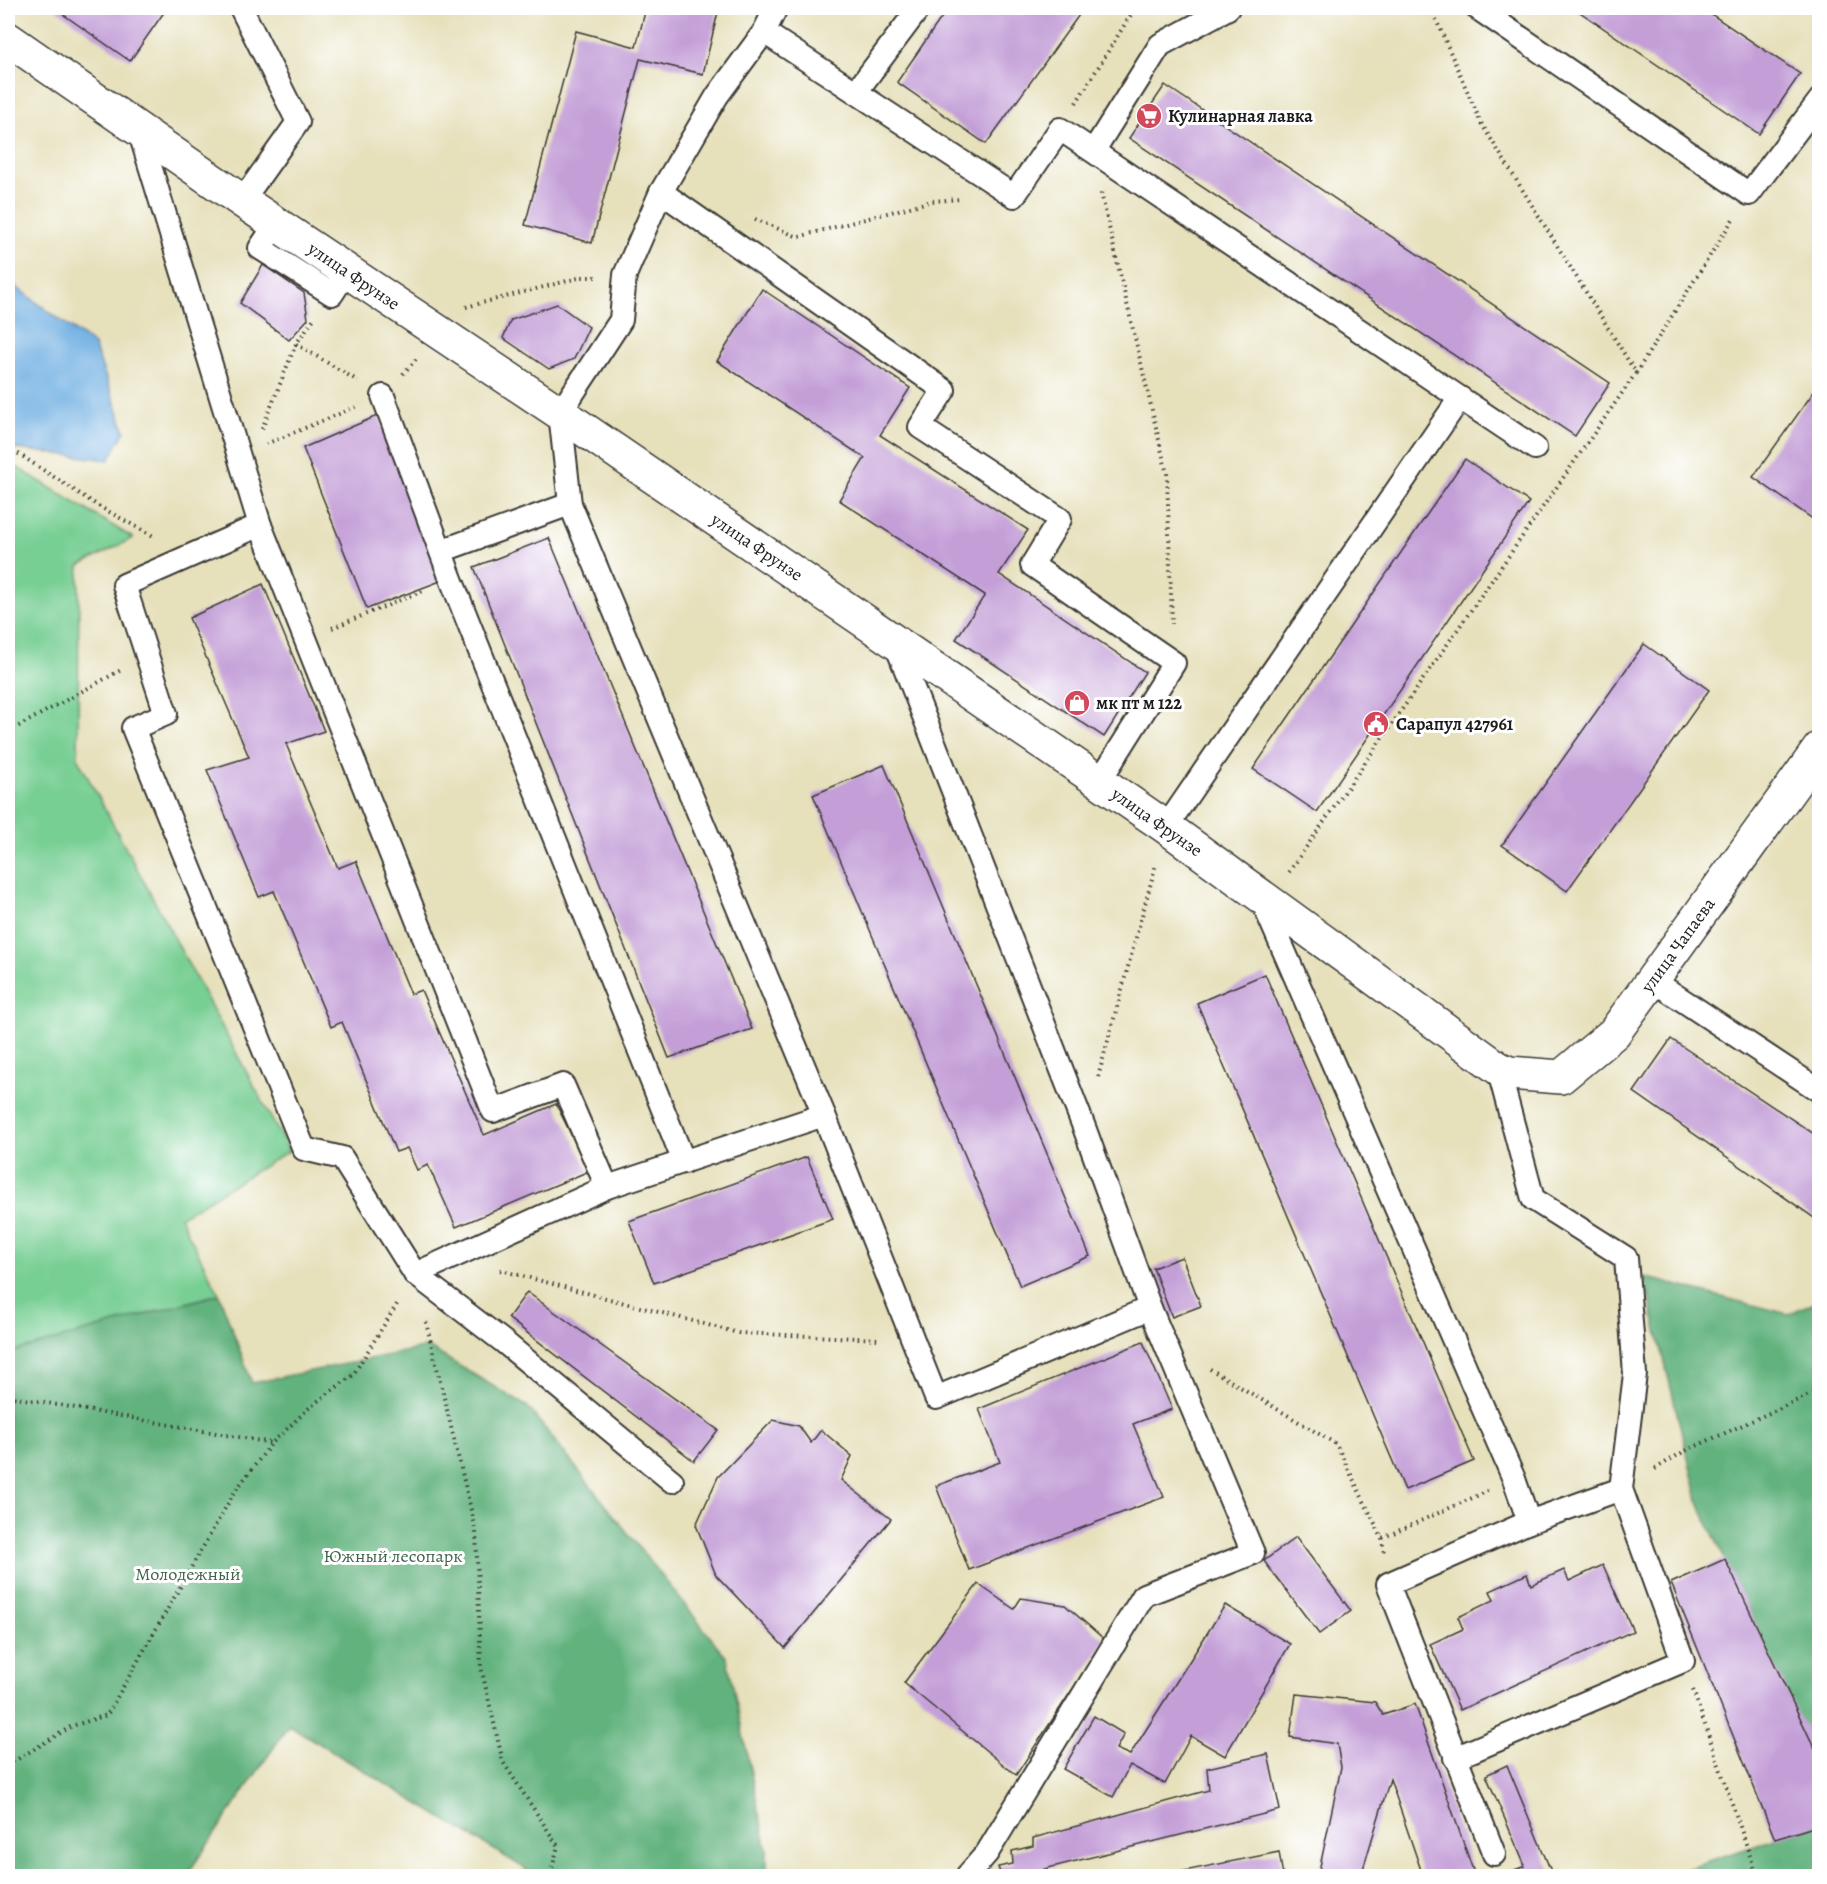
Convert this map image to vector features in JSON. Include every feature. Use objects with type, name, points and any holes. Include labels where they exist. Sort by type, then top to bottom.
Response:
[{"type":"street","name":"улица Фрунзе","points":[[8,39],[242,201],[560,413],[1166,827],[1272,886],[1498,1068]]},
{"type":"street","name":"улица Чапаева","points":[[1498,1068],[1509,1073],[1561,1077],[1614,1033],[1820,748]]},
{"type":"lane","points":[[241,8],[298,122],[242,201]]},
{"type":"lane","points":[[776,8],[764,32],[717,96],[661,192],[625,275],[621,320],[560,413],[570,504],[824,1114],[936,1398],[1150,1308]]},
{"type":"lane","points":[[856,92],[919,8]]},
{"type":"lane","points":[[1094,150],[1160,45],[1228,8]]},
{"type":"lane","points":[[1477,8],[1749,194],[1820,100]]},
{"type":"lane","points":[[764,32],[1014,196],[1060,129],[1535,448]]},
{"type":"lane","points":[[139,130],[260,525],[493,1111],[563,1085],[607,1187]]},
{"type":"lane","points":[[661,192],[944,390],[920,427],[1060,519],[1032,565],[1174,663],[1099,782]]},
{"type":"lane","points":[[384,396],[451,579],[684,1162]]},
{"type":"lane","points":[[1166,827],[1460,398]]},
{"type":"lane","points":[[441,552],[570,504]]},
{"type":"lane","points":[[260,525],[124,585],[166,714],[134,728],[304,1149],[342,1158],[415,1274],[504,1342],[672,1481]]},
{"type":"lane","points":[[895,642],[1084,1126],[1150,1308],[1253,1553],[1144,1595],[987,1853],[967,1876]]},
{"type":"lane","points":[[1272,886],[1514,1479],[1529,1522]]},
{"type":"lane","points":[[1652,980],[1820,1091]]},
{"type":"lane","points":[[1455,1758],[1683,1661],[1621,1489],[1635,1374],[1626,1258],[1533,1199],[1498,1068]]},
{"type":"lane","points":[[415,1274],[607,1187],[824,1114]]},
{"type":"lane","points":[[1494,1854],[1389,1584],[1529,1522],[1621,1489]]},
{"type":"path","points":[[1060,129],[1136,8]]},
{"type":"path","points":[[1431,8],[1481,123],[1636,374]]},
{"type":"path","points":[[1094,150],[1096,173],[1167,474],[1174,663]]},
{"type":"path","points":[[1272,886],[1636,374],[1749,194]]},
{"type":"path","points":[[747,216],[798,237],[932,201],[1014,196]]},
{"type":"path","points":[[258,439],[296,345],[384,396]]},
{"type":"path","points":[[8,447],[100,507],[190,556]]},
{"type":"path","points":[[306,639],[451,579]]},
{"type":"path","points":[[8,732],[148,656]]},
{"type":"path","points":[[1084,1126],[1166,827]]},
{"type":"path","points":[[493,1270],[504,1270],[738,1333],[913,1341]]},
{"type":"path","points":[[8,1765],[72,1726],[107,1715],[235,1491],[272,1443],[310,1407],[353,1375],[415,1274]]},
{"type":"path","points":[[415,1274],[476,1531],[481,1667],[503,1762],[558,1846],[550,1876]]},
{"type":"path","points":[[1165,1343],[1336,1444],[1382,1538],[1514,1479]]},
{"type":"path","points":[[1621,1489],[1683,1452],[1820,1390]]},
{"type":"path","points":[[8,1396],[272,1443]]},
{"type":"path","points":[[1683,1661],[1757,1876]]},
{"type":"green space","name":"Молодежный","points":[[8,462],[133,538],[79,566],[78,759],[289,1151],[180,1217],[219,1294],[183,1304],[526,1869],[289,1725],[186,1876],[8,1876]]},
{"type":"green space","points":[[1644,1277],[1788,1314],[1819,1300],[1819,1760],[1699,1504]]},
{"type":"green space","name":"Южный лесопарк","points":[[219,1294],[252,1383],[428,1347],[528,1407],[727,1658],[767,1850],[767,1876],[524,1876],[526,1869],[289,1725],[186,1876],[8,1876],[8,1353]]},
{"type":"green space","points":[[1819,1825],[1819,1876],[1662,1876]]},
{"type":"water","points":[[8,281],[94,345],[125,431],[109,460],[16,449],[8,443]]},
{"type":"building","points":[[54,8],[167,8],[130,61]]},
{"type":"building","points":[[646,8],[719,8],[703,74],[640,59],[592,243],[525,225],[576,31],[636,47]]},
{"type":"building","points":[[948,8],[1084,8],[986,144],[897,82]]},
{"type":"building","points":[[1574,8],[1702,8],[1800,74],[1759,134]]},
{"type":"building","points":[[1165,85],[1610,383],[1575,436],[1129,138]]},
{"type":"building","points":[[263,265],[304,293],[308,319],[289,340],[240,303]]},
{"type":"building","points":[[762,289],[910,388],[880,435],[1028,530],[999,574],[1145,672],[1104,737],[956,639],[985,595],[839,500],[865,458],[717,361]]},
{"type":"building","points":[[557,304],[589,327],[574,359],[549,369],[503,338],[511,320]]},
{"type":"building","points":[[1820,383],[1820,518],[1817,522],[1753,477]]},
{"type":"building","points":[[379,415],[443,580],[367,609],[303,448]]},
{"type":"building","points":[[1465,459],[1529,502],[1317,812],[1253,769]]},
{"type":"building","points":[[549,538],[752,1029],[669,1058],[474,567]]},
{"type":"building","points":[[263,584],[324,731],[286,744],[338,868],[356,861],[411,994],[421,990],[484,1135],[556,1104],[589,1171],[456,1227],[428,1165],[417,1170],[407,1148],[396,1152],[342,1022],[331,1027],[274,891],[259,897],[207,770],[249,757],[189,618]]},
{"type":"building","points":[[1644,644],[1709,690],[1567,891],[1502,845]]},
{"type":"building","points":[[884,765],[1090,1256],[1020,1286],[813,795]]},
{"type":"building","points":[[1265,974],[1474,1461],[1405,1490],[1197,1003]]},
{"type":"building","points":[[1671,1039],[1820,1138],[1820,1222],[1634,1092]]},
{"type":"building","points":[[807,1157],[833,1219],[654,1283],[629,1221]]},
{"type":"building","points":[[1182,1257],[1201,1306],[1172,1317],[1153,1268]]},
{"type":"building","points":[[527,1292],[718,1430],[694,1461],[508,1318]]},
{"type":"building","points":[[1143,1342],[1172,1409],[1133,1424],[1164,1497],[969,1570],[936,1486],[1000,1462],[979,1409]]},
{"type":"building","points":[[773,1420],[799,1426],[811,1443],[821,1430],[852,1456],[841,1480],[891,1519],[785,1648],[716,1575],[696,1525],[718,1477]]},
{"type":"building","points":[[1296,1537],[1351,1611],[1319,1634],[1264,1561]]},
{"type":"building","points":[[1725,1559],[1820,1760],[1820,1825],[1775,1839],[1671,1583]]},
{"type":"building","points":[[1603,1565],[1633,1631],[1460,1710],[1430,1644],[1463,1629],[1458,1617],[1494,1600],[1490,1591],[1527,1574],[1531,1585],[1564,1570],[1569,1581]]},
{"type":"building","points":[[978,1584],[1014,1609],[1021,1598],[1065,1605],[1105,1640],[1016,1775],[904,1683]]},
{"type":"building","points":[[1225,1605],[1290,1644],[1225,1756],[1191,1736],[1165,1784],[1130,1765],[1113,1797],[1063,1769],[1094,1716],[1124,1734],[1116,1749],[1130,1755]]},
{"type":"building","points":[[1296,1694],[1375,1702],[1383,1715],[1415,1704],[1475,1876],[1423,1876],[1390,1779],[1361,1876],[1318,1876],[1341,1767],[1337,1744],[1290,1737]]},
{"type":"building","points":[[1268,1754],[1280,1810],[1044,1869],[1045,1876],[1001,1876],[998,1867],[1013,1864],[1012,1851],[1033,1846],[1033,1838],[1209,1790],[1207,1768]]},
{"type":"building","points":[[1507,1765],[1553,1876],[1499,1876],[1525,1866],[1486,1775]]},
{"type":"building","points":[[1279,1852],[1283,1876],[1164,1876],[1164,1875]]},
{"type":"place","name":"Кулинарная лавка","points":[[1149,116]]},
{"type":"place","name":"мк пт м 122","points":[[1077,703]]},
{"type":"place","name":"Сарапул 427961","points":[[1376,724]]}]
